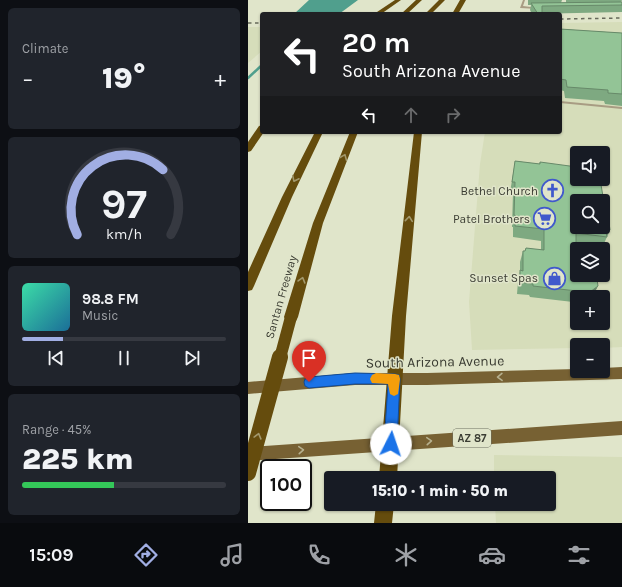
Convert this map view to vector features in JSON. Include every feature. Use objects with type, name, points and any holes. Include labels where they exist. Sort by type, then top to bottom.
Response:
[{"type":"highway","points":[[379,12],[398,0]]},
{"type":"highway","points":[[406,12],[419,0]]},
{"type":"highway","points":[[430,12],[442,0]]},
{"type":"highway","points":[[457,12],[463,0]]},
{"type":"highway","points":[[248,149],[260,131]]},
{"type":"highway","points":[[248,286],[287,197],[318,134]]},
{"type":"highway","name":"Santan Freeway","points":[[248,473],[318,223],[353,134]]},
{"type":"highway","points":[[389,471],[399,316],[418,134]]},
{"type":"highway","points":[[383,523],[384,511]]},
{"type":"main road","name":"South Arizona Avenue","points":[[248,388],[355,378],[395,379],[539,377],[622,373]]},
{"type":"main road","name":"AZ 87","points":[[248,454],[622,428]]},
{"type":"lane","points":[[524,0],[521,7],[540,8]]},
{"type":"lane","points":[[562,102],[622,108]]},
{"type":"shaded area","points":[[622,22],[622,347],[610,348],[610,338],[570,338],[570,348],[472,350],[469,302],[480,164],[485,134],[562,134],[562,23]]},
{"type":"shaded area","points":[[248,27],[260,27],[260,53],[248,63]]},
{"type":"shaded area","points":[[494,455],[622,457],[622,523],[496,523],[495,511],[556,511],[556,471],[494,471]]},
{"type":"water","points":[[309,0],[358,0],[342,12],[296,12]]},
{"type":"building","points":[[622,2],[622,5],[542,6],[542,12],[537,12],[531,3]]},
{"type":"building","points":[[562,29],[622,33],[622,94],[608,93],[608,90],[567,87],[566,80],[562,79]]},
{"type":"building","points":[[515,161],[540,164],[540,162],[570,166],[570,186],[601,186],[603,194],[570,194],[570,234],[576,234],[576,242],[570,242],[570,282],[597,282],[598,286],[593,290],[570,290],[533,286],[533,284],[520,282],[520,270],[523,271],[523,251],[525,251],[526,248],[544,250],[544,229],[515,226],[515,182],[512,182]]},
{"type":"building","points":[[584,234],[607,234],[607,237]]},
{"type":"waterway","points":[[248,78],[260,67]]},
{"type":"railway","points":[[562,19],[622,18]]},
{"type":"railway","points":[[248,23],[260,23]]},
{"type":"slow traffic","points":[[376,379],[395,379],[394,390]]},
{"type":"place","name":"Bethel Church","points":[[553,191]]},
{"type":"place","name":"Patel Brothers","points":[[545,219]]},
{"type":"place","name":"Sunset Spas","points":[[554,278]]},
{"type":"route","points":[[309,382],[355,378],[395,379],[391,444]]}]
